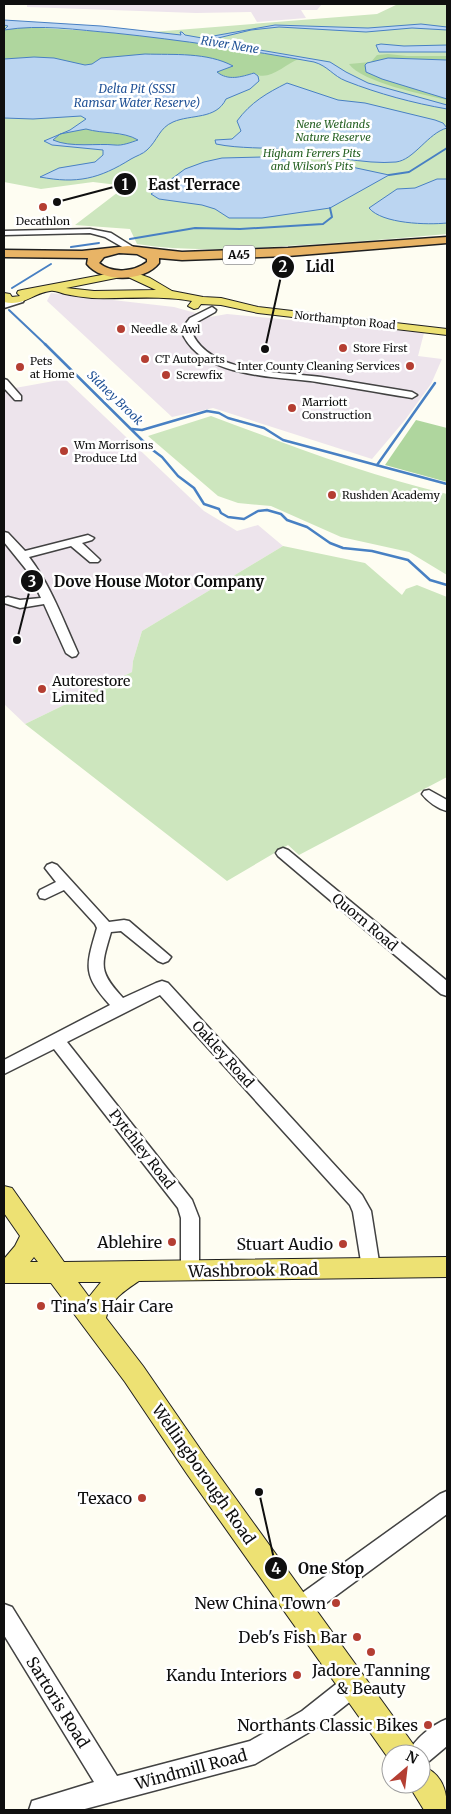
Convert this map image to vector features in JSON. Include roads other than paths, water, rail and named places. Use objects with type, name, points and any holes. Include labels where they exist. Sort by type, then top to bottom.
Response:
[{"type":"highway","name":"A45","points":[[140,252],[182,256],[268,253],[447,240]]},
{"type":"highway","name":"A45","points":[[147,272],[179,262],[308,258],[447,245]]},
{"type":"highway","points":[[4,254],[82,256],[103,253],[140,252],[154,261],[147,272],[126,273],[109,272],[64,262],[4,260]]},
{"type":"highway","points":[[97,268],[93,260],[103,253]]},
{"type":"main road","points":[[86,281],[97,268]]},
{"type":"main road","points":[[147,272],[169,294],[180,300],[198,308],[216,307]]},
{"type":"main road","points":[[11,296],[126,273]]},
{"type":"main road","points":[[49,288],[180,300]]},
{"type":"main road","points":[[140,295],[169,294],[198,308]]},
{"type":"main road","name":"Northampton Road","points":[[216,307],[243,307],[447,332]]},
{"type":"main road","name":"Wellingborough Road","points":[[4,1195],[58,1272],[134,1374],[396,1744]]},
{"type":"main road","points":[[5,1273],[24,1253],[32,1235]]},
{"type":"main road","name":"Washbrook Road","points":[[58,1272],[447,1267]]},
{"type":"main road","points":[[5,1273],[58,1272]]},
{"type":"main road","points":[[93,1320],[96,1306],[104,1294],[134,1272]]},
{"type":"main road","points":[[431,1794],[442,1810]]},
{"type":"street","points":[[4,232],[90,231],[112,238],[140,252]]},
{"type":"street","points":[[103,253],[112,238]]},
{"type":"street","points":[[198,308],[188,325],[187,335],[200,351],[226,365],[278,375],[412,394]]},
{"type":"street","points":[[6,388],[18,398]]},
{"type":"street","points":[[4,535],[35,572],[72,653]]},
{"type":"street","points":[[22,555],[88,538]]},
{"type":"street","points":[[74,542],[94,560]]},
{"type":"street","points":[[8,601],[20,604],[49,600]]},
{"type":"street","points":[[429,794],[447,807]]},
{"type":"street","name":"Quorn Road","points":[[283,853],[447,990]]},
{"type":"street","points":[[52,868],[101,920],[105,928],[94,965],[96,974],[101,984],[121,1006]]},
{"type":"street","points":[[45,894],[66,883]]},
{"type":"street","points":[[105,928],[124,925],[163,957]]},
{"type":"street","name":"Oakley Road","points":[[4,1068],[121,1006],[162,987],[356,1200],[362,1211],[371,1268]]},
{"type":"street","name":"Pytchley Road","points":[[57,1041],[186,1205],[190,1218],[190,1270]]},
{"type":"street","points":[[299,1609],[447,1501]]},
{"type":"street","name":"Sartoris Road","points":[[4,1615],[112,1789]]},
{"type":"street","name":"Windmill Road","points":[[41,1810],[112,1789],[255,1752],[310,1719],[353,1685]]},
{"type":"street","points":[[431,1745],[447,1731]]},
{"type":"water","name":"River Nene","points":[[4,20],[101,26],[181,35],[180,32],[182,32],[185,35],[202,38],[275,25],[368,28],[421,24],[447,27],[447,30],[412,28],[366,32],[279,27],[251,30],[214,39],[254,49],[330,62],[368,83],[447,105],[447,109],[396,98],[358,86],[341,79],[314,62],[264,53],[114,33],[45,28],[4,30],[8,26],[4,25]]},
{"type":"water","points":[[376,45],[404,46],[447,45],[447,52],[379,52]]},
{"type":"water","name":"Delta Pit (SSSI Ramsar Water Reserve)","points":[[145,54],[201,56],[233,66],[217,72],[221,75],[235,77],[254,73],[258,76],[259,81],[250,89],[226,99],[222,106],[210,113],[173,122],[162,131],[145,151],[108,171],[77,180],[40,177],[59,168],[95,162],[103,155],[103,150],[52,145],[44,141],[59,134],[53,140],[76,145],[118,145],[138,140],[126,135],[86,129],[61,134],[86,119],[81,116],[33,119],[4,118],[4,59],[54,58],[85,65],[92,64],[101,58]]},
{"type":"water","points":[[388,58],[447,60],[447,99],[382,79],[366,72],[365,65],[367,63]]},
{"type":"water","points":[[287,83],[338,100],[365,103],[435,120],[443,123],[447,128],[434,135],[409,157],[396,162],[384,163],[357,161],[289,150],[234,147],[216,144],[215,140],[232,139],[241,131],[237,121],[248,108],[266,94]]},
{"type":"water","points":[[262,157],[347,166],[389,175],[330,208],[262,218],[229,218],[215,209],[202,205],[159,199],[151,194],[185,169],[204,162],[222,158]]},
{"type":"water","points":[[437,179],[447,179],[447,223],[429,224],[394,220],[375,213],[369,208],[397,189],[415,188]]},
{"type":"waterway","points":[[378,4],[414,4]]},
{"type":"waterway","points":[[389,175],[409,172],[447,148]]},
{"type":"waterway","points":[[130,239],[195,228],[240,229],[323,224],[332,217],[330,208]]},
{"type":"waterway","points":[[71,247],[99,243]]},
{"type":"waterway","points":[[12,288],[51,264]]},
{"type":"waterway","name":"Sidney Brook","points":[[9,310],[46,345]]},
{"type":"waterway","name":"Sidney Brook","points":[[45,344],[150,448],[162,457],[178,476],[194,488],[204,504],[219,509],[221,513],[228,517],[244,519],[258,511],[267,510],[281,514],[287,520],[307,527],[330,543],[343,548],[372,551],[408,560],[430,580],[447,585]]},
{"type":"waterway","points":[[377,465],[435,383]]},
{"type":"waterway","points":[[132,429],[142,430],[207,411],[219,413],[228,418],[264,428],[283,440],[447,484]]},
{"type":"place","name":"East Terrace","points":[[57,202]]},
{"type":"place","name":"Decathlon","points":[[43,207]]},
{"type":"place","name":"Needle & Awl","points":[[121,329]]},
{"type":"place","name":"Store First","points":[[343,348]]},
{"type":"place","name":"Lidl","points":[[265,349]]},
{"type":"place","name":"CT Autoparts","points":[[145,359]]},
{"type":"place","name":"Inter County Cleaning Services","points":[[410,366]]},
{"type":"place","name":"Pets at Home","points":[[20,367]]},
{"type":"place","name":"Screwfix","points":[[166,375]]},
{"type":"place","name":"Marriott Construction","points":[[292,408]]},
{"type":"place","name":"Wm Morrisons Produce Ltd","points":[[64,451]]},
{"type":"place","name":"Rushden Academy","points":[[332,495]]},
{"type":"place","name":"Dove House Motor Company","points":[[17,640]]},
{"type":"place","name":"Autorestore Limited","points":[[42,689]]},
{"type":"place","name":"Ablehire","points":[[172,1242]]},
{"type":"place","name":"Stuart Audio","points":[[343,1244]]},
{"type":"place","name":"Tina's Hair Care","points":[[41,1306]]},
{"type":"place","name":"One Stop","points":[[259,1492]]},
{"type":"place","name":"Texaco","points":[[142,1498]]},
{"type":"place","name":"New China Town","points":[[336,1603]]},
{"type":"place","name":"Deb's Fish Bar","points":[[357,1637]]},
{"type":"place","name":"Jadore Tanning & Beauty","points":[[371,1652]]},
{"type":"place","name":"Kandu Interiors","points":[[297,1675]]},
{"type":"place","name":"Northants Classic Bikes","points":[[428,1725]]},
{"type":"park label","name":"Nene Wetlands Nature Reserve","points":[[333,130]]},
{"type":"park label","name":"Higham Ferrers Pits and Wilson's Pits","points":[[312,159]]}]
